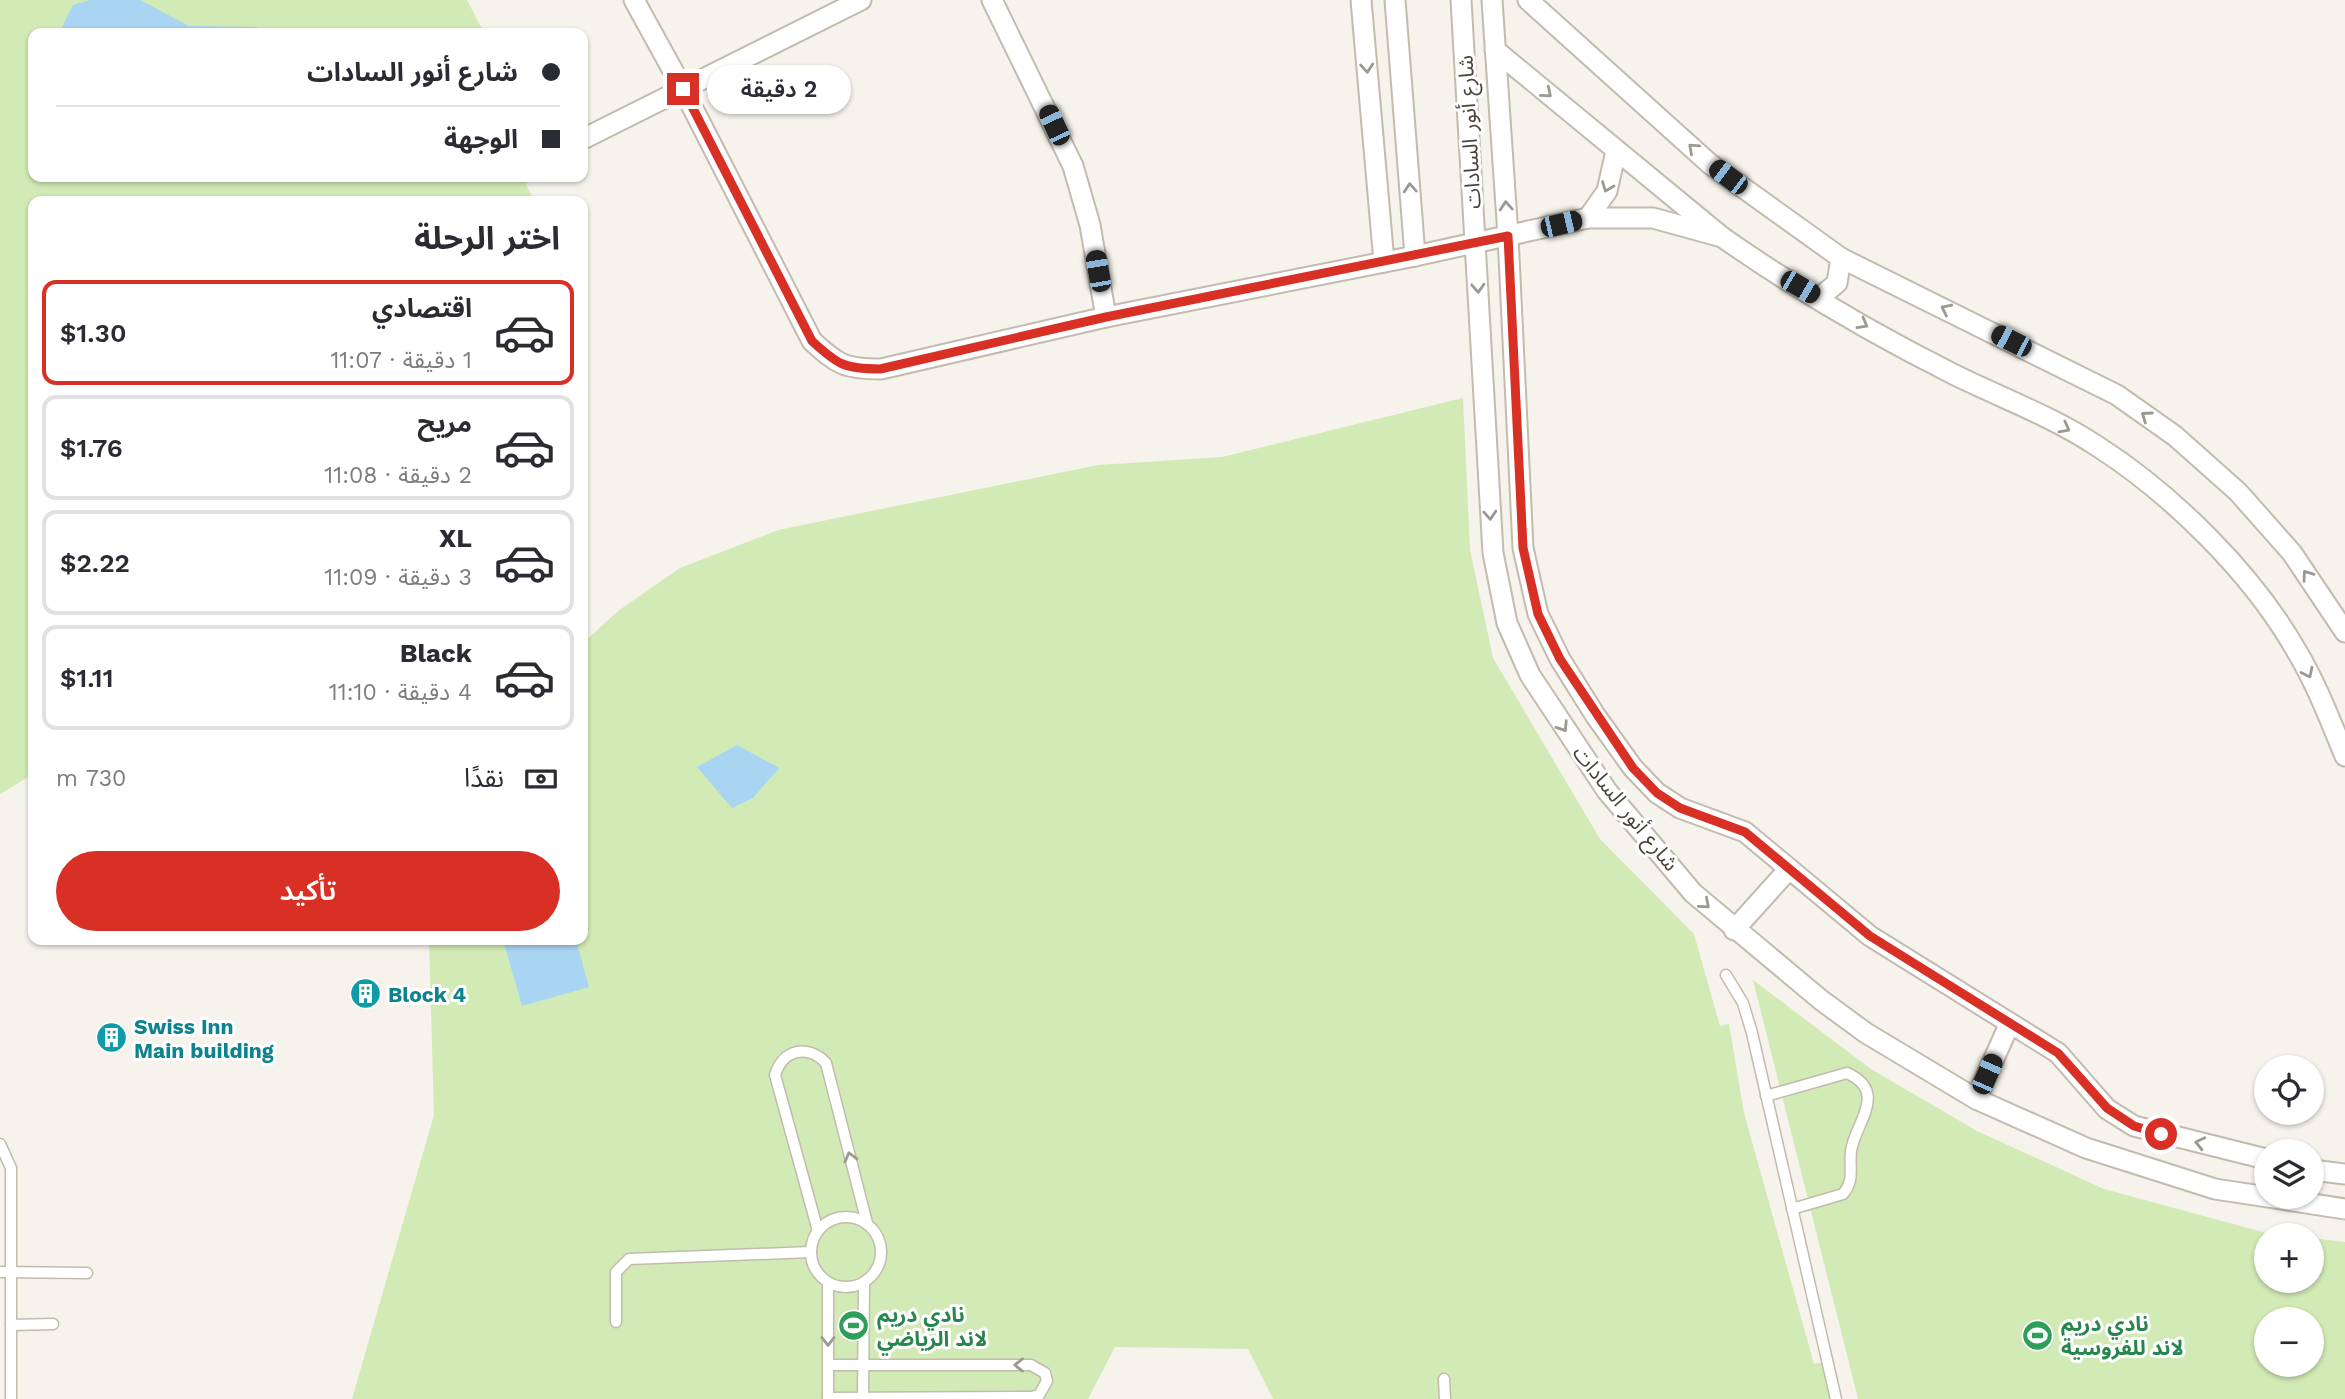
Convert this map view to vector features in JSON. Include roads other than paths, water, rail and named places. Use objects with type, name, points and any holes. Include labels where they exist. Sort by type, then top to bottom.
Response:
[{"type":"street","points":[[634,0],[683,89],[812,341],[829,357],[852,369],[880,369],[1106,317],[1415,256],[1588,218],[1653,218],[1722,237]]},
{"type":"street","points":[[588,136],[861,0]]},
{"type":"street","points":[[992,0],[1073,166],[1090,225],[1106,317]]},
{"type":"street","points":[[1361,0],[1384,262]]},
{"type":"street","points":[[1395,0],[1415,256]]},
{"type":"street","name":"شارع أنور السادات","points":[[1461,0],[1493,553],[1507,623],[1530,675],[1607,791],[1693,893],[1734,930],[1866,1032],[1976,1099],[2086,1148],[2216,1189],[2345,1209]]},
{"type":"street","name":"شارع أنور السادات","points":[[1492,0],[1508,236],[1523,548],[1538,614],[1560,659],[1595,715],[1633,768],[1657,793],[1680,808],[1745,832],[1870,936],[2009,1025],[2058,1053],[2107,1108],[2134,1126],[2254,1156]]},
{"type":"street","points":[[1528,0],[1710,164],[1841,258],[2117,395],[2175,436],[2238,492],[2292,553],[2345,632]]},
{"type":"street","points":[[1495,50],[1722,237],[1819,298],[1953,374],[2033,411],[2097,445],[2150,485],[2194,525],[2242,575],[2296,649],[2345,756]]},
{"type":"street","points":[[1588,218],[1607,191],[1616,151]]},
{"type":"street","points":[[1819,298],[1837,282],[1841,258]]},
{"type":"street","points":[[1734,930],[1789,869]]},
{"type":"street","points":[[1976,1099],[2009,1025]]},
{"type":"street","points":[[2324,1171],[2345,1174]]},
{"type":"lane","points":[[1726,975],[1743,1003],[1836,1399]]},
{"type":"lane","points":[[818,1231],[775,1075],[788,1055],[803,1051],[820,1057],[826,1063],[867,1223],[879,1239],[881,1259],[872,1277],[864,1283],[846,1287],[828,1283],[815,1270],[811,1252],[818,1231],[826,1223],[846,1216],[867,1223]]},
{"type":"lane","points":[[1766,1096],[1847,1073],[1863,1085],[1867,1094],[1866,1112],[1851,1152],[1852,1178],[1847,1189],[1843,1194],[1792,1209]]},
{"type":"lane","points":[[0,1144],[11,1168],[11,1399]]},
{"type":"lane","points":[[616,1322],[616,1272],[629,1259],[811,1252]]},
{"type":"lane","points":[[0,1272],[87,1273]]},
{"type":"lane","points":[[828,1283],[828,1398],[1031,1397],[1039,1395],[1047,1381],[1045,1373],[1031,1365],[829,1365]]},
{"type":"lane","points":[[863,1398],[864,1283]]},
{"type":"lane","points":[[11,1325],[54,1324]]},
{"type":"lane","points":[[1444,1379],[1444,1399]]},
{"type":"water","points":[[90,0],[140,0],[189,26],[258,28],[62,28],[73,5]]},
{"type":"water","points":[[737,745],[779,768],[753,798],[732,808],[697,767]]},
{"type":"water","points":[[504,945],[577,945],[589,987],[522,1006]]},
{"type":"place","name":"Block 4","points":[[365,994]]},
{"type":"place","name":"Swiss Inn Main building","points":[[111,1038]]},
{"type":"place","name":"نادي دريم لاند الرياضي","points":[[854,1326]]},
{"type":"place","name":"نادي دريم لاند للفروسية","points":[[2038,1335]]}]
